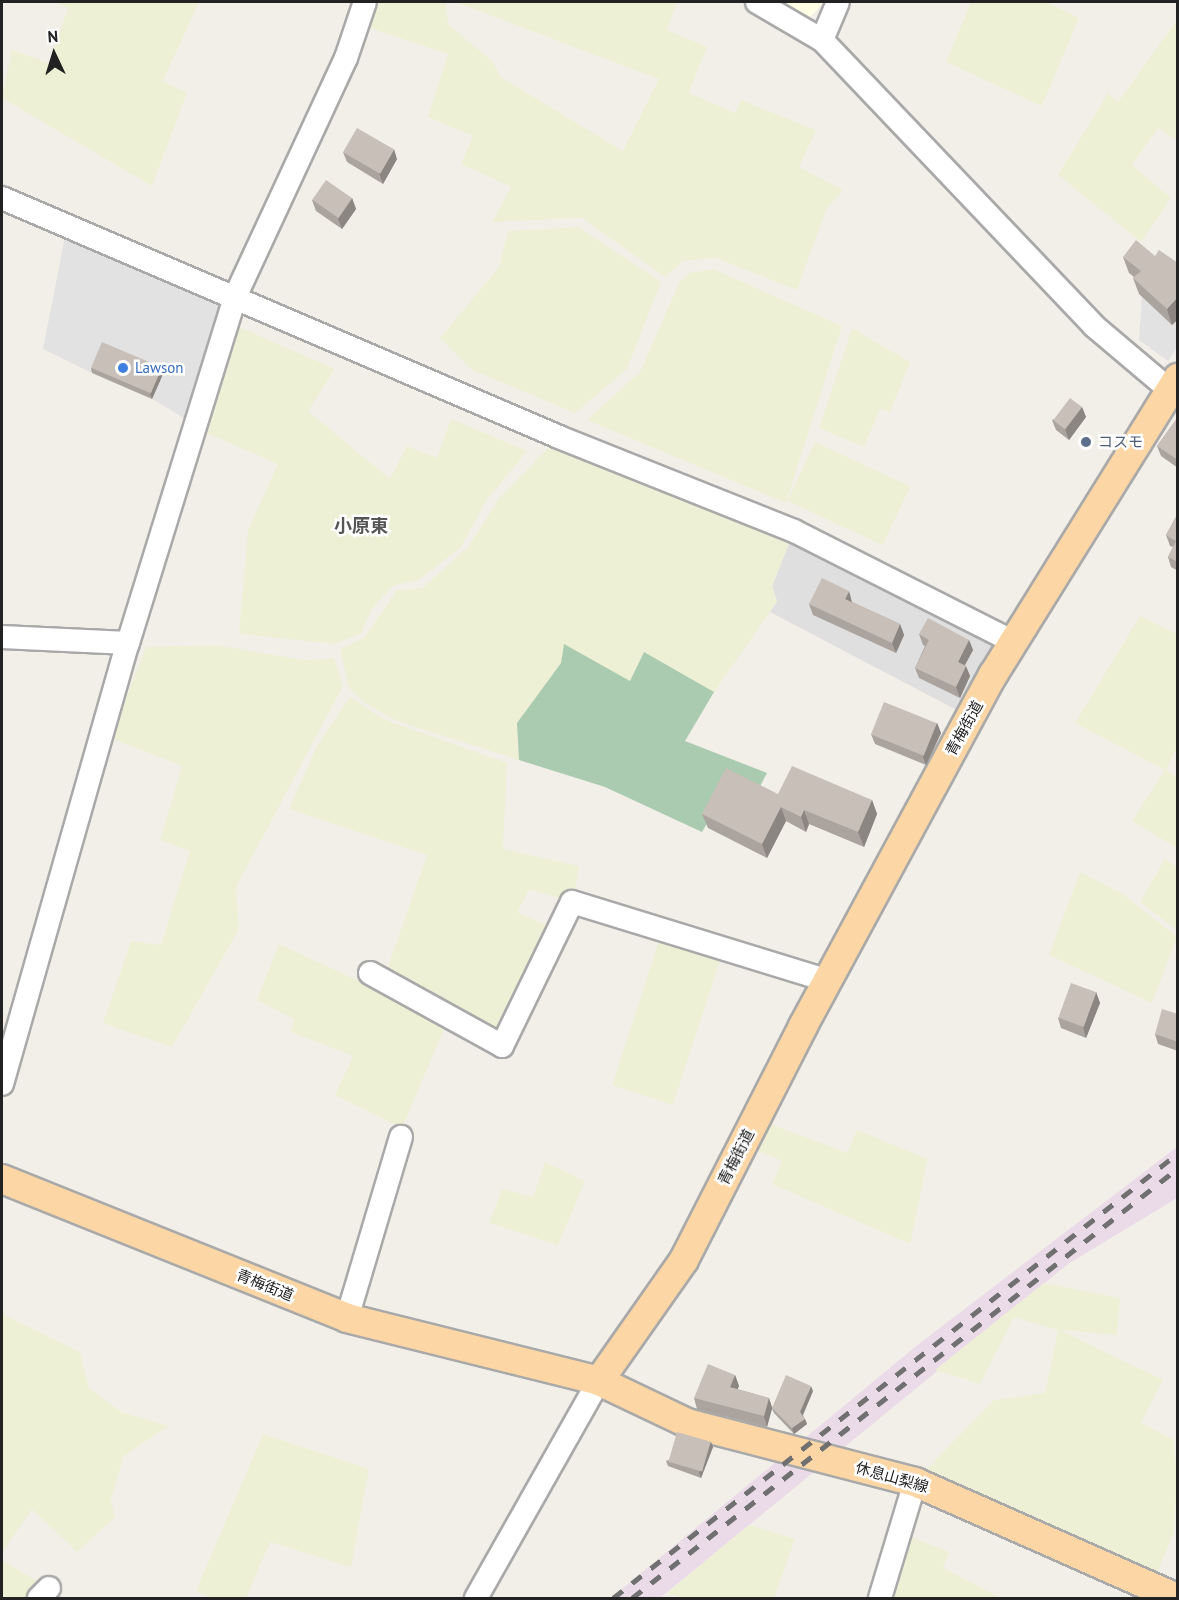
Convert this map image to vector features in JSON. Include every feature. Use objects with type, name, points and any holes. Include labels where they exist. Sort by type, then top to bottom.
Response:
[{"type":"main road","name":"青梅街道","points":[[2,1179],[347,1318],[599,1381],[684,1260],[828,981],[1012,641],[1175,389]]},
{"type":"main road","name":"休息山梨線","points":[[599,1381],[687,1423],[915,1482],[1141,1592],[1177,1599]]},
{"type":"street","points":[[2,1084],[128,643],[236,297],[346,58],[365,2]]},
{"type":"street","points":[[757,2],[822,40],[1094,326],[1175,389]]},
{"type":"street","points":[[822,40],[838,2]]},
{"type":"street","points":[[2,198],[559,437],[794,531],[1012,641]]},
{"type":"street","points":[[2,637],[128,643]]},
{"type":"street","points":[[370,973],[502,1046],[572,902],[828,981]]},
{"type":"street","points":[[347,1318],[401,1137]]},
{"type":"street","points":[[476,1599],[599,1381]]},
{"type":"street","points":[[879,1599],[915,1482]]},
{"type":"shaded area","points":[[54,2],[199,2],[163,81],[187,93],[152,186],[2,98],[12,50],[49,63],[68,8]]},
{"type":"shaded area","points":[[377,2],[446,2],[448,24],[492,61],[502,78],[623,151],[659,79],[455,2],[677,2],[667,30],[707,47],[689,93],[735,113],[741,100],[816,130],[799,167],[843,190],[826,210],[797,290],[716,258],[683,261],[665,277],[582,218],[492,222],[511,187],[461,164],[473,136],[428,117],[448,54],[370,28]]},
{"type":"shaded area","points":[[783,2],[824,2],[810,17]]},
{"type":"shaded area","points":[[971,2],[1046,2],[1079,18],[1042,106],[946,62]]},
{"type":"shaded area","points":[[1177,20],[1177,140],[1158,128],[1132,165],[1171,198],[1141,242],[1058,175],[1108,93],[1118,102]]},
{"type":"shaded area","points":[[67,227],[235,297],[196,425],[152,399],[163,373],[104,348],[92,373],[43,349]]},
{"type":"shaded area","points":[[578,227],[661,282],[627,369],[575,413],[472,370],[440,338],[499,267],[508,231]]},
{"type":"shaded area","points":[[713,269],[842,326],[786,503],[587,420],[640,372],[680,281],[690,273]]},
{"type":"shaded area","points":[[1142,296],[1177,319],[1177,347],[1168,361],[1139,340]]},
{"type":"shaded area","points":[[237,326],[335,369],[308,411],[390,479],[407,446],[437,458],[451,419],[527,451],[486,501],[461,547],[419,580],[394,585],[373,607],[361,633],[335,644],[239,634],[248,530],[278,464],[202,431]]},
{"type":"shaded area","points":[[852,328],[910,362],[890,412],[880,409],[864,447],[819,428]]},
{"type":"shaded area","points":[[559,437],[794,531],[772,586],[777,602],[714,692],[644,652],[630,681],[561,663],[517,723],[519,760],[397,721],[365,703],[349,688],[340,649],[364,638],[397,590],[423,588],[468,547],[500,497]]},
{"type":"shaded area","points":[[815,442],[910,486],[883,545],[788,501]]},
{"type":"shaded area","points":[[794,531],[1012,641],[970,717],[770,612],[777,601],[772,586]]},
{"type":"shaded area","points":[[1140,616],[1177,634],[1177,747],[1166,770],[1177,777],[1177,848],[1132,821],[1165,770],[1075,723]]},
{"type":"shaded area","points":[[564,644],[630,681],[644,652],[714,692],[685,741],[767,773],[756,794],[731,782],[702,832],[605,787],[519,760],[517,723],[561,663]]},
{"type":"shaded area","points":[[216,645],[305,660],[334,658],[343,686],[236,887],[239,929],[172,1047],[103,1023],[131,941],[161,945],[190,851],[160,840],[182,766],[111,738],[146,647]]},
{"type":"shaded area","points":[[350,697],[383,719],[507,763],[503,849],[579,866],[574,895],[564,899],[529,890],[517,912],[550,927],[501,1039],[386,972],[427,855],[289,809],[317,746]]},
{"type":"shaded area","points":[[1165,859],[1177,867],[1177,930],[1140,902]]},
{"type":"shaded area","points":[[1080,872],[1123,894],[1177,937],[1152,1003],[1049,955]]},
{"type":"shaded area","points":[[661,935],[722,955],[673,1105],[612,1085]]},
{"type":"shaded area","points":[[279,944],[447,1022],[402,1128],[335,1095],[353,1056],[291,1032],[294,1019],[257,1000]]},
{"type":"shaded area","points":[[765,1122],[847,1153],[857,1130],[928,1159],[910,1244],[772,1184],[782,1161],[752,1148]]},
{"type":"shaded area","points":[[1177,1147],[1177,1198],[1068,1264],[660,1598],[611,1598],[920,1343]]},
{"type":"shaded area","points":[[545,1162],[585,1181],[558,1245],[489,1223],[502,1189],[533,1197]]},
{"type":"shaded area","points":[[1044,1283],[1120,1298],[1117,1335],[1060,1330],[1163,1380],[1141,1423],[1174,1440],[1177,1479],[1174,1533],[1153,1582],[921,1475],[994,1400],[1045,1393],[1058,1330],[1014,1317],[980,1384],[935,1370]]},
{"type":"shaded area","points":[[2,1314],[80,1352],[89,1388],[121,1412],[168,1426],[124,1456],[111,1499],[115,1517],[77,1552],[32,1509],[2,1553]]},
{"type":"shaded area","points":[[263,1434],[369,1469],[351,1567],[270,1542],[246,1598],[211,1598],[196,1591]]},
{"type":"shaded area","points":[[749,1525],[795,1539],[774,1598],[683,1598],[667,1593]]},
{"type":"shaded area","points":[[907,1535],[949,1552],[943,1568],[1001,1598],[887,1598]]},
{"type":"shaded area","points":[[2,1560],[45,1586],[35,1598],[2,1598]]},
{"type":"building","points":[[357,128],[394,150],[380,174],[343,152]]},
{"type":"building","points":[[326,180],[352,198],[338,218],[312,200]]},
{"type":"building","points":[[1136,240],[1155,256],[1159,250],[1178,263],[1178,297],[1167,309],[1133,278],[1141,271],[1123,257]]},
{"type":"building","points":[[102,342],[162,367],[151,393],[91,368]]},
{"type":"building","points":[[1070,398],[1082,407],[1065,429],[1053,420]]},
{"type":"building","points":[[1178,417],[1178,460],[1157,446]]},
{"type":"building","points":[[1178,513],[1178,562],[1168,557],[1176,541],[1166,535]]},
{"type":"building","points":[[822,578],[849,591],[845,599],[900,624],[892,643],[809,604]]},
{"type":"building","points":[[928,618],[969,640],[958,662],[966,666],[956,687],[915,668],[929,640],[919,634]]},
{"type":"building","points":[[884,702],[937,723],[924,756],[871,734]]},
{"type":"building","points":[[792,766],[872,800],[858,832],[804,810],[801,817],[781,807],[762,844],[702,814],[726,768],[778,794]]},
{"type":"building","points":[[1071,983],[1096,992],[1084,1027],[1058,1018]]},
{"type":"building","points":[[1162,1009],[1178,1014],[1178,1042],[1155,1034]]},
{"type":"building","points":[[708,1364],[735,1375],[730,1387],[769,1398],[764,1416],[694,1398]]},
{"type":"building","points":[[786,1375],[811,1386],[800,1412],[805,1419],[792,1428],[772,1408]]},
{"type":"building","points":[[677,1432],[711,1442],[702,1471],[668,1462]]},
{"type":"railway","points":[[613,1598],[1178,1153]]},
{"type":"railway","points":[[632,1598],[1178,1168]]},
{"type":"place","name":"Lawson","points":[[123,368]]},
{"type":"place","name":"コスモ","points":[[1086,442]]},
{"type":"district","name":"小原東","points":[[361,526]]}]
